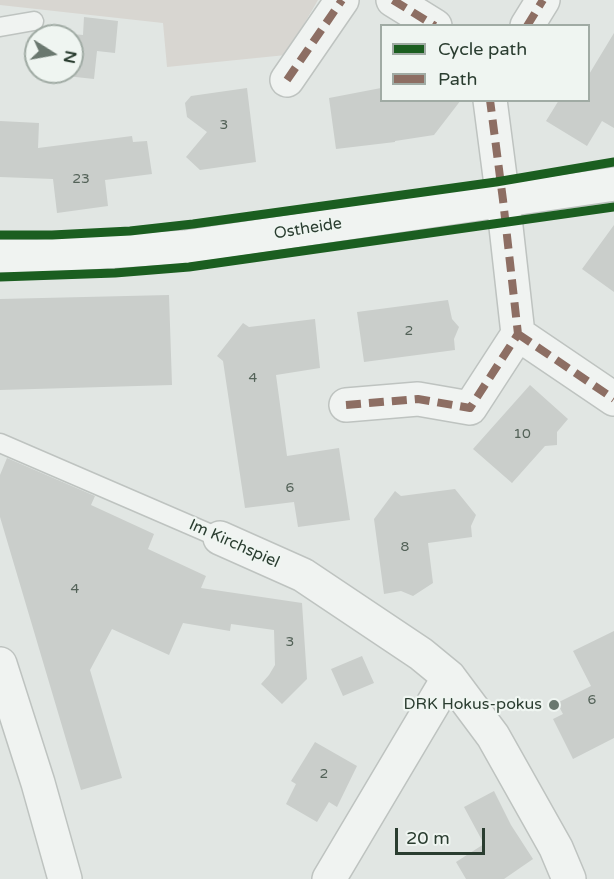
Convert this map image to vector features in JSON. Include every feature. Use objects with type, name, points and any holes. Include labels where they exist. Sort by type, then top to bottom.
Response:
[{"type":"street","points":[[286,80],[342,0]]},
{"type":"street","points":[[393,0],[432,24]]},
{"type":"street","points":[[528,24],[543,0]]},
{"type":"street","points":[[346,405],[418,399],[470,408],[518,334],[490,102]]},
{"type":"street","name":"Ostheide","points":[[0,256],[185,248],[614,184]]},
{"type":"street","points":[[518,334],[614,399]]},
{"type":"street","name":"Im Kirchspiel","points":[[220,538],[303,575],[421,654],[449,677],[493,736],[556,848],[569,879]]},
{"type":"street","points":[[0,664],[38,783],[65,879]]},
{"type":"street","points":[[329,879],[449,677]]},
{"type":"lane","points":[[0,27],[34,21]]},
{"type":"lane","name":"Im Kirchspiel","points":[[0,443],[220,538]]},
{"type":"shaded area","points":[[0,0],[318,0],[286,55],[167,67],[163,23],[0,5]]},
{"type":"building","points":[[84,17],[118,21],[115,53],[97,51],[94,79],[84,78]]},
{"type":"building","points":[[614,33],[614,128],[602,121],[587,146],[546,121],[558,102],[590,102],[590,73]]},
{"type":"building","points":[[247,88],[256,162],[200,170],[186,157],[207,132],[187,117],[185,103],[191,96]]},
{"type":"building","points":[[380,88],[380,102],[459,102],[434,135],[336,149],[329,98]]},
{"type":"building","points":[[0,121],[39,123],[38,148],[132,136],[133,142],[147,141],[152,174],[105,180],[108,206],[57,213],[53,179],[0,177]]},
{"type":"building","points":[[614,225],[614,292],[582,269]]},
{"type":"building","points":[[169,295],[172,385],[0,390],[0,299]]},
{"type":"building","points":[[448,300],[452,319],[459,327],[454,339],[455,350],[364,362],[357,312]]},
{"type":"building","points":[[315,319],[320,368],[276,375],[287,456],[339,448],[350,520],[298,527],[294,502],[245,508],[223,361],[217,356],[243,323],[249,327]]},
{"type":"building","points":[[530,385],[568,419],[557,432],[557,445],[545,446],[512,483],[473,449]]},
{"type":"building","points":[[7,458],[95,496],[91,505],[154,534],[148,549],[206,576],[201,588],[302,603],[307,679],[282,704],[261,684],[275,665],[274,630],[231,624],[230,631],[183,623],[169,655],[112,629],[90,670],[122,778],[81,790],[0,517],[0,475]]},
{"type":"building","points":[[455,489],[476,515],[471,526],[472,537],[428,543],[433,583],[413,596],[401,591],[384,594],[374,519],[395,491],[401,496]]},
{"type":"building","points":[[614,631],[614,738],[573,759],[553,719],[563,714],[557,703],[591,686],[573,651]]},
{"type":"building","points":[[362,656],[374,683],[343,696],[331,669]]},
{"type":"building","points":[[315,742],[357,766],[337,807],[329,802],[317,822],[286,804],[296,784],[291,781]]},
{"type":"building","points":[[494,791],[511,825],[533,859],[504,879],[466,879],[456,862],[484,844],[464,807]]},
{"type":"marked path","points":[[287,80],[342,0]]},
{"type":"marked path","points":[[393,0],[432,24]]},
{"type":"marked path","points":[[528,24],[543,0]]},
{"type":"marked path","points":[[346,405],[418,399],[470,408],[518,334],[490,102]]},
{"type":"marked path","points":[[518,334],[614,399]]},
{"type":"cycle path","points":[[0,235],[130,231],[193,224],[496,182],[614,162]]},
{"type":"cycle path","points":[[0,277],[115,273],[189,267],[614,207]]},
{"type":"place","name":"DRK Hokus-pokus","points":[[554,705]]}]
